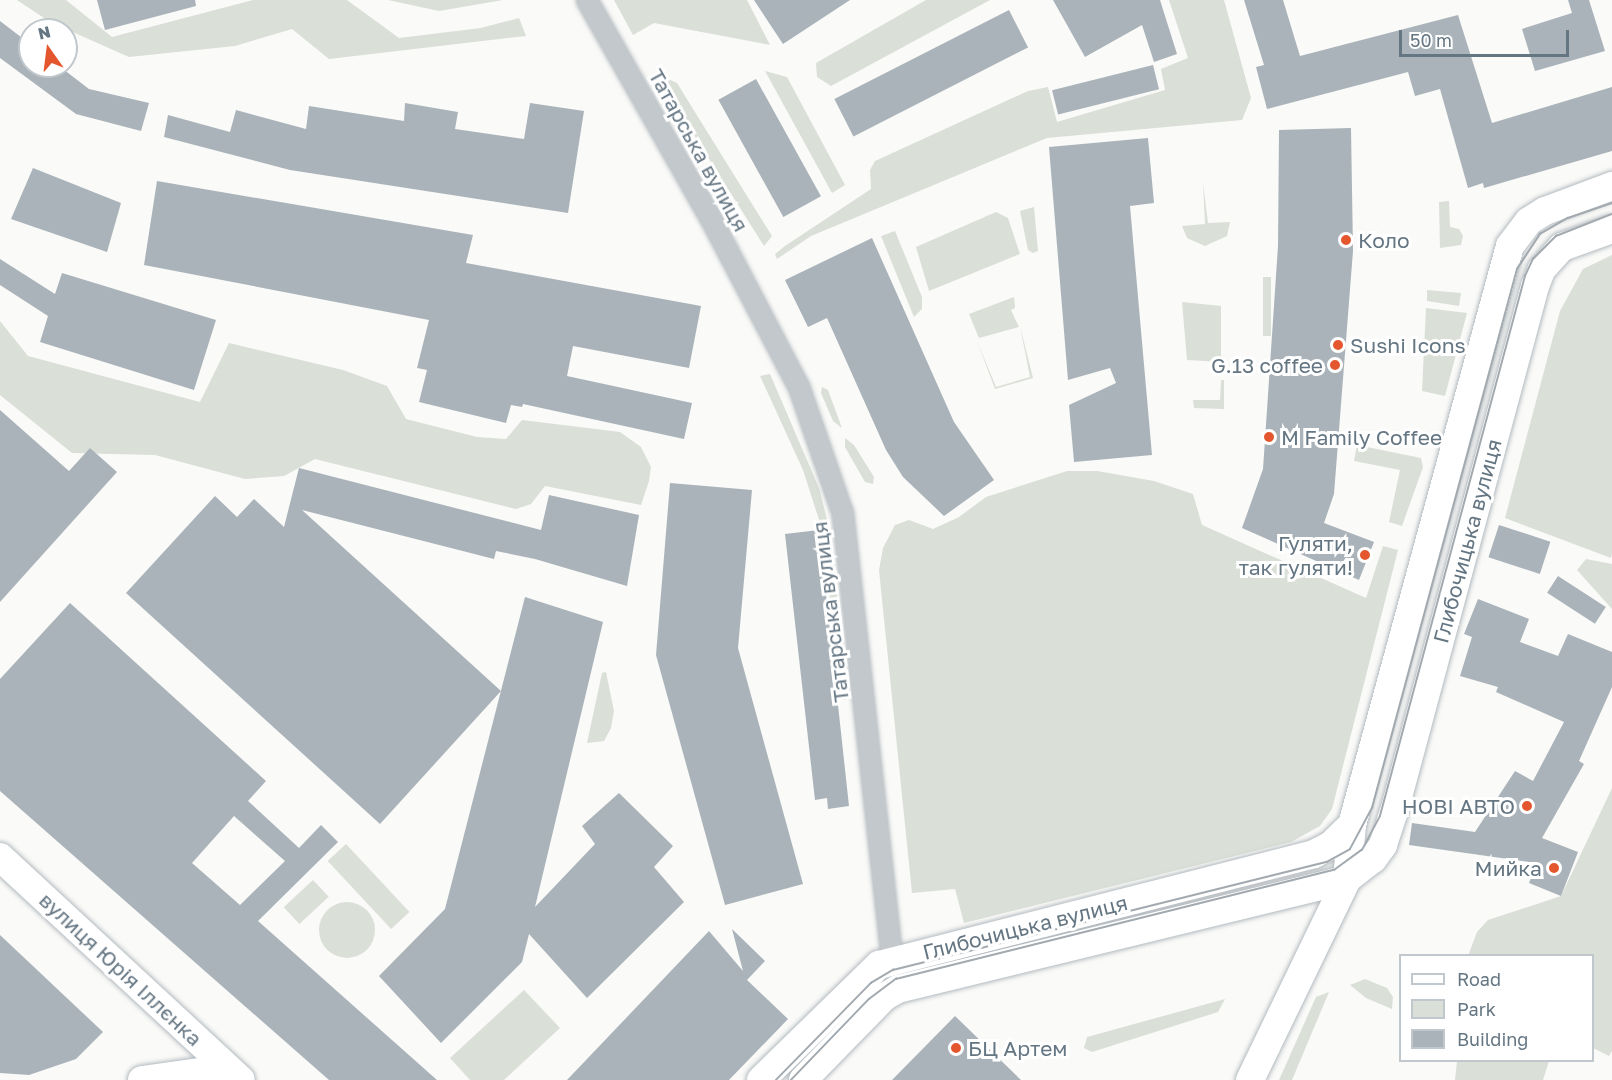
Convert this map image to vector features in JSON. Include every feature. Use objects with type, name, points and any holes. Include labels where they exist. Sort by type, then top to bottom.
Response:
[{"type":"main road","name":"Глибочицька вулиця","points":[[1347,879],[1353,825],[1510,246],[1529,221],[1545,210],[1612,186]]},
{"type":"main road","name":"Глибочицька вулиця","points":[[803,1080],[884,997],[898,989],[1347,879],[1373,859],[1383,845],[1394,812],[1542,269],[1562,248],[1612,229]]},
{"type":"main road","name":"Глибочицька вулиця","points":[[761,1080],[866,974],[891,960],[1291,860],[1330,846],[1353,825]]},
{"type":"main road","points":[[1250,1080],[1347,879],[1330,846]]},
{"type":"main road","name":"вулиця Юрія Іллєнка","points":[[0,857],[234,1074]]},
{"type":"main road","points":[[142,1080],[234,1074]]},
{"type":"street","name":"Татарська вулиця","points":[[587,0],[710,217],[799,387],[843,514],[891,960],[898,989]]},
{"type":"green space","points":[[17,0],[66,0],[112,37],[253,0],[347,0],[399,38],[481,28],[519,18],[526,36],[329,59],[292,29],[235,46],[129,57],[78,34],[78,18],[44,18]]},
{"type":"green space","points":[[388,0],[503,0],[439,11]]},
{"type":"green space","points":[[614,0],[747,0],[770,45],[654,23],[633,35]]},
{"type":"green space","points":[[926,0],[990,0],[831,86],[817,77],[816,63]]},
{"type":"green space","points":[[1169,0],[1224,0],[1251,98],[1242,120],[1047,138],[811,236],[777,259],[775,254],[785,246],[871,189],[870,170],[875,161],[1028,91],[1048,87],[1057,122],[1165,90],[1161,69],[1188,58]]},
{"type":"green space","points":[[765,71],[787,77],[845,185],[832,193]]},
{"type":"green space","points":[[655,73],[677,83],[772,236],[764,246]]},
{"type":"green space","points":[[1203,183],[1208,223],[1230,222],[1227,236],[1205,246],[1187,238],[1182,226],[1205,224]]},
{"type":"green space","points":[[1449,201],[1450,227],[1459,229],[1463,236],[1461,245],[1440,248],[1439,202]]},
{"type":"green space","points":[[1034,207],[1038,251],[1033,253],[1028,250],[1020,211]]},
{"type":"green space","points":[[996,212],[1008,218],[1020,254],[929,291],[916,247]]},
{"type":"green space","points":[[895,231],[922,297],[922,309],[914,317],[881,236]]},
{"type":"green space","points":[[1612,255],[1611,558],[1505,518],[1560,311],[1583,269]]},
{"type":"green space","points":[[1263,277],[1271,277],[1271,336],[1263,336]]},
{"type":"green space","points":[[1427,290],[1461,293],[1459,306],[1427,301]]},
{"type":"green space","points":[[1014,297],[1015,308],[1011,310],[1019,327],[979,338],[969,314]]},
{"type":"green space","points":[[1182,302],[1221,306],[1221,362],[1187,360]]},
{"type":"green space","points":[[1426,308],[1467,313],[1445,396],[1422,391]]},
{"type":"green space","points":[[0,321],[28,356],[200,402],[229,343],[343,370],[387,386],[406,419],[477,437],[506,439],[522,420],[620,432],[641,447],[651,467],[649,481],[641,505],[545,486],[531,504],[516,509],[315,459],[284,476],[245,479],[155,455],[72,453],[0,395]]},
{"type":"green space","points":[[1020,326],[1033,378],[995,389],[977,341],[996,387],[1030,377]]},
{"type":"green space","points":[[770,374],[819,488],[832,539],[846,700],[841,699],[822,529],[803,470],[760,376]]},
{"type":"green space","points":[[1221,380],[1224,380],[1224,409],[1194,408],[1193,400],[1220,400]]},
{"type":"green space","points":[[822,387],[828,390],[842,428],[833,421],[821,393]]},
{"type":"green space","points":[[845,438],[854,445],[874,477],[873,484],[865,482],[845,447]]},
{"type":"green space","points":[[1357,445],[1421,458],[1423,467],[1402,526],[1389,522],[1400,470],[1354,461]]},
{"type":"green space","points":[[1067,471],[1097,471],[1154,481],[1193,494],[1202,525],[1366,598],[1383,546],[1398,550],[1332,809],[1320,826],[1291,842],[964,923],[955,889],[912,893],[879,570],[883,548],[895,525],[909,520],[933,529],[959,517],[986,497]]},
{"type":"green space","points":[[1586,559],[1612,564],[1612,609],[1577,570]]},
{"type":"green space","points":[[606,672],[614,711],[611,728],[604,741],[587,743],[602,673]]},
{"type":"green space","points":[[1612,788],[1612,1051],[1609,1056],[1594,1048],[1594,954],[1469,954],[1477,932],[1488,920],[1561,896]]},
{"type":"green space","points":[[346,844],[409,912],[391,929],[328,861]]},
{"type":"green space","points":[[313,880],[329,897],[299,924],[284,907]]},
{"type":"green space","points":[[342,902],[352,902],[367,910],[373,919],[375,930],[373,941],[367,950],[352,958],[342,958],[331,953],[324,946],[319,935],[319,925],[324,914],[331,907]]},
{"type":"green space","points":[[1365,979],[1387,988],[1393,997],[1392,1009],[1366,998],[1350,985]]},
{"type":"green space","points":[[524,990],[560,1028],[504,1080],[470,1080],[450,1058]]},
{"type":"green space","points":[[1329,992],[1292,1080],[1279,1080],[1316,997]]},
{"type":"green space","points":[[1225,999],[1218,1012],[1092,1052],[1084,1048],[1087,1037]]},
{"type":"green space","points":[[1457,1062],[1549,1062],[1543,1080],[1455,1080]]},
{"type":"building","points":[[97,0],[195,0],[196,6],[105,30]]},
{"type":"building","points":[[754,0],[850,0],[783,44]]},
{"type":"building","points":[[1053,0],[1160,0],[1177,54],[1154,62],[1142,25],[1085,57]]},
{"type":"building","points":[[1244,0],[1283,0],[1300,56],[1458,15],[1492,123],[1612,87],[1612,151],[1484,188],[1483,183],[1468,188],[1440,89],[1415,96],[1408,72],[1267,109],[1256,67],[1264,65]]},
{"type":"building","points":[[1568,0],[1589,0],[1605,51],[1535,71],[1522,29],[1572,13]]},
{"type":"building","points":[[1009,10],[1028,47],[853,136],[834,99]]},
{"type":"building","points":[[0,21],[18,35],[18,71],[0,58]]},
{"type":"building","points":[[1153,65],[1159,89],[1058,114],[1052,90]]},
{"type":"building","points":[[27,78],[75,78],[89,89],[149,103],[141,131],[76,114]]},
{"type":"building","points":[[756,79],[821,196],[783,217],[718,100]]},
{"type":"building","points":[[405,103],[458,112],[455,129],[524,139],[530,103],[584,111],[568,213],[290,170],[164,137],[168,115],[230,132],[236,110],[306,129],[309,106],[404,121]]},
{"type":"building","points":[[1351,128],[1353,251],[1334,494],[1324,523],[1374,542],[1359,580],[1242,528],[1263,469],[1278,246],[1279,130]]},
{"type":"building","points":[[1148,138],[1154,203],[1130,206],[1152,455],[1074,462],[1069,405],[1116,383],[1110,368],[1068,380],[1049,147]]},
{"type":"building","points":[[33,168],[121,203],[107,252],[11,219]]},
{"type":"building","points":[[157,181],[473,235],[466,263],[701,306],[689,368],[573,346],[567,376],[692,403],[684,439],[523,404],[522,407],[511,405],[506,423],[419,402],[427,370],[417,368],[429,320],[144,265]]},
{"type":"building","points":[[872,238],[954,422],[994,480],[944,516],[903,477],[886,450],[827,318],[808,327],[785,280]]},
{"type":"building","points":[[0,259],[55,294],[62,273],[216,320],[194,390],[40,342],[48,316],[0,285]]},
{"type":"building","points":[[0,410],[69,471],[90,448],[117,472],[0,602]]},
{"type":"building","points":[[299,468],[541,530],[549,495],[639,515],[627,586],[535,559],[496,551],[494,559],[302,510],[501,691],[380,824],[126,593],[215,496],[237,517],[254,499],[284,527]]},
{"type":"building","points":[[670,483],[752,490],[738,648],[803,884],[725,905],[656,655]]},
{"type":"building","points":[[1499,525],[1550,542],[1540,574],[1488,557]]},
{"type":"building","points":[[819,530],[849,806],[828,809],[827,798],[815,800],[785,534]]},
{"type":"building","points":[[1558,576],[1606,607],[1595,624],[1547,593]]},
{"type":"building","points":[[525,597],[603,622],[535,907],[595,844],[582,826],[619,793],[673,846],[654,867],[684,902],[587,998],[529,934],[522,962],[441,1043],[379,976],[445,909]]},
{"type":"building","points":[[1478,599],[1529,619],[1520,642],[1558,656],[1568,634],[1612,652],[1612,687],[1579,761],[1584,764],[1542,838],[1578,852],[1561,896],[1529,883],[1537,863],[1409,845],[1412,823],[1475,832],[1515,771],[1533,781],[1564,722],[1496,692],[1498,687],[1460,676],[1472,637],[1464,634]]},
{"type":"building","points":[[70,603],[266,781],[248,801],[299,848],[321,825],[338,842],[258,921],[437,1080],[329,1080],[0,791],[0,679]],"holes":[[[234,816],[285,861],[240,905],[192,863]]]},
{"type":"building","points":[[732,929],[765,961],[747,980],[788,1019],[729,1080],[567,1080],[709,931],[743,971]]},
{"type":"building","points":[[0,935],[103,1032],[76,1059],[29,1075],[0,1073]]},
{"type":"building","name":"БЦ Артем","points":[[955,1016],[1021,1080],[892,1080]]},
{"type":"tram line","points":[[776,1080],[871,983],[893,970],[1327,862],[1350,849],[1372,808],[1517,269],[1540,234],[1568,218],[1612,203]]},
{"type":"tram line","points":[[791,1080],[869,999],[896,979],[1334,870],[1362,850],[1380,816],[1525,276],[1533,259],[1556,236],[1612,214]]},
{"type":"place","name":"Коло","points":[[1346,240]]},
{"type":"place","name":"Sushi Icons","points":[[1338,345]]},
{"type":"place","name":"G.13 coffee","points":[[1335,365]]},
{"type":"place","name":"M Family Coffee","points":[[1269,437]]},
{"type":"place","name":"Гуляти, так гуляти!","points":[[1365,555]]},
{"type":"place","name":"HОBI ABTO","points":[[1527,806]]},
{"type":"place","name":"Мийка","points":[[1554,868]]},
{"type":"place","name":"БЦ Артем","points":[[956,1048]]}]
